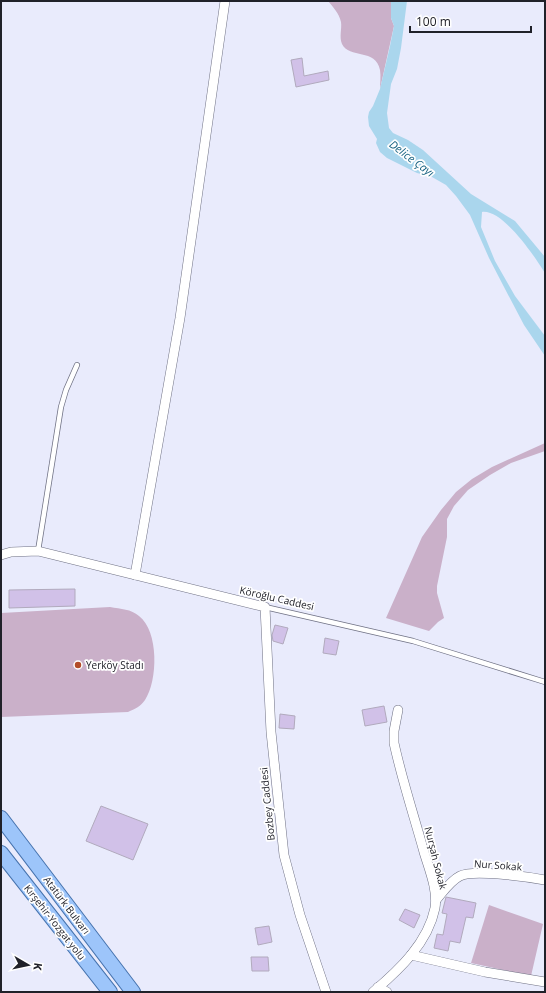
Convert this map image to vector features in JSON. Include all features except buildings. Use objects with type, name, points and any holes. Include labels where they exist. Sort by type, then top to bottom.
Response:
[{"type":"main road","name":"Atatürk Bulvarı","points":[[1,818],[133,992]]},
{"type":"main road","name":"Kırşehir-Yozgat yolu","points":[[1,853],[110,992]]},
{"type":"street","points":[[135,575],[180,318],[226,1]]},
{"type":"street","name":"Köroğlu Caddesi","points":[[1,555],[11,552],[38,550],[265,607]]},
{"type":"street","name":"Bozbey Caddesi","points":[[265,607],[271,732],[284,855],[300,916],[326,992]]},
{"type":"street","name":"Nurşah Sokak","points":[[375,989],[411,955],[418,946],[427,931],[436,900],[429,867],[394,743],[394,731],[398,710]]},
{"type":"street","name":"Nur Sokak","points":[[436,900],[454,880],[465,874],[493,874],[545,880]]},
{"type":"street","points":[[411,955],[485,972],[545,982]]},
{"type":"street","points":[[375,989],[387,992]]},
{"type":"lane","points":[[38,550],[61,406],[77,365]]},
{"type":"lane","name":"Köroğlu Caddesi","points":[[265,607],[413,641],[545,682]]},
{"type":"shaded area","points":[[328,1],[391,1],[391,18],[394,26],[380,89],[380,70],[378,63],[368,56],[345,49],[341,41],[341,25],[339,16]]},
{"type":"shaded area","points":[[545,443],[545,451],[511,463],[490,475],[468,490],[454,506],[447,519],[447,537],[437,586],[437,593],[444,618],[429,631],[386,618],[422,537],[456,492],[472,479],[492,467]]},
{"type":"shaded area","name":"Yerköy Stadı","points":[[110,607],[133,612],[146,623],[150,633],[153,644],[154,669],[149,692],[142,704],[128,712],[1,717],[1,613]]},
{"type":"shaded area","points":[[489,905],[543,924],[531,976],[471,963]]},
{"type":"water","name":"Delice Çayı","points":[[391,1],[407,1],[397,69],[391,84],[387,113],[389,128],[393,133],[408,140],[423,150],[471,194],[515,221],[545,257],[545,273],[518,235],[509,226],[490,213],[482,212],[481,227],[495,261],[515,296],[545,336],[545,356],[524,325],[489,258],[470,215],[456,196],[446,185],[432,177],[417,173],[387,158],[380,152],[376,143],[377,139],[369,126],[368,117],[380,89],[394,26],[391,18]]},
{"type":"place","name":"Yerköy Stadı","points":[[78,665]]}]
